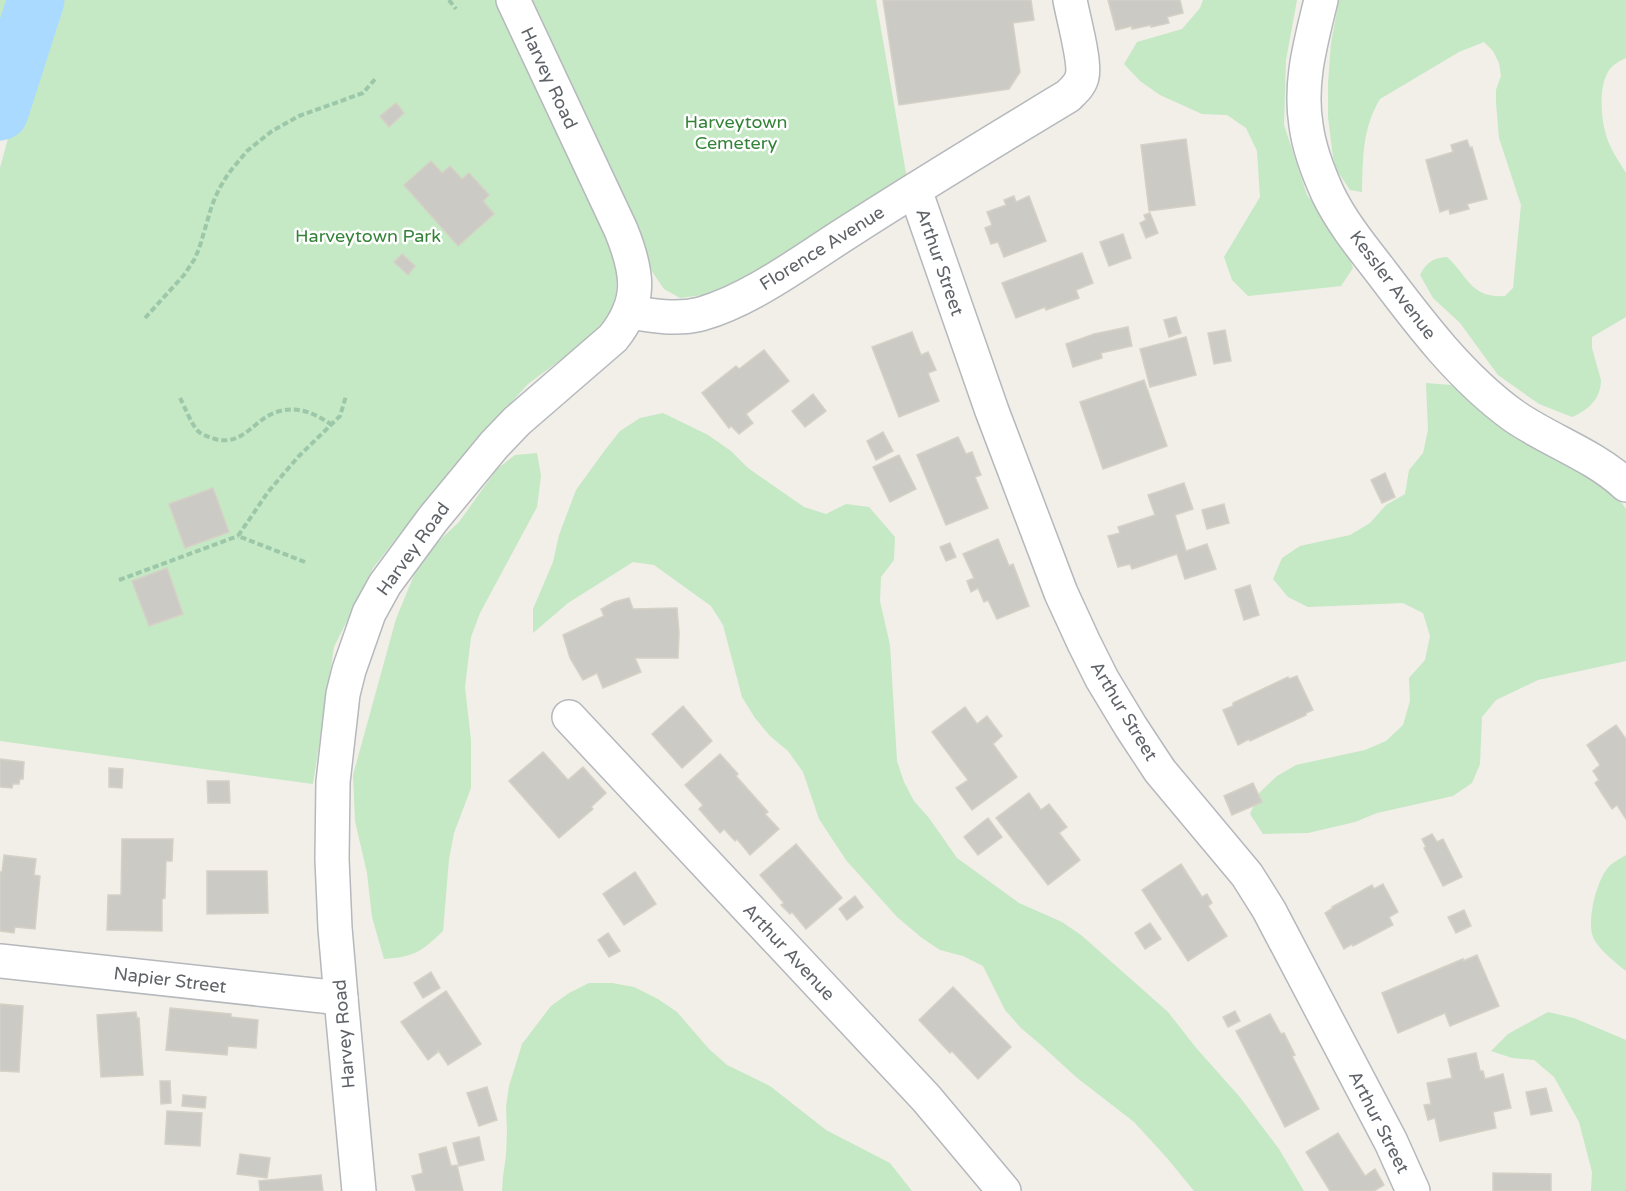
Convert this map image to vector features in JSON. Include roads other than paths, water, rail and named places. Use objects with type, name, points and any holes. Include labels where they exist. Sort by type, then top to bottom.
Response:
[{"type":"street","name":"Harvey Road","points":[[359,1191],[335,928],[332,859],[333,782],[343,694],[349,670],[369,614],[385,584],[433,519],[494,445],[529,410],[613,338],[629,312],[635,289],[631,256],[621,230],[513,0]]},
{"type":"street","name":"Florence Avenue","points":[[629,312],[678,318],[698,315],[736,301],[1068,96],[1077,88],[1082,78],[1084,65],[1070,0]]},
{"type":"street","name":"Kessler Avenue","points":[[1321,0],[1305,67],[1303,94],[1306,126],[1313,159],[1329,196],[1345,222],[1407,307],[1445,352],[1478,386],[1515,416],[1589,458],[1614,474],[1626,485]]},
{"type":"street","name":"Arthur Street","points":[[915,189],[1000,432],[1061,593],[1084,643],[1102,679],[1161,771],[1247,875],[1269,910],[1391,1142],[1413,1191]]},
{"type":"street","name":"Arthur Avenue","points":[[569,717],[926,1098],[1004,1191]]},
{"type":"street","name":"Napier Street","points":[[0,961],[341,998]]},
{"type":"waterway","points":[[0,112],[36,0]]},
{"type":"park label","name":"Harveytown Cemetery","points":[[736,132]]},
{"type":"park label","name":"Harveytown Park","points":[[368,236]]}]
